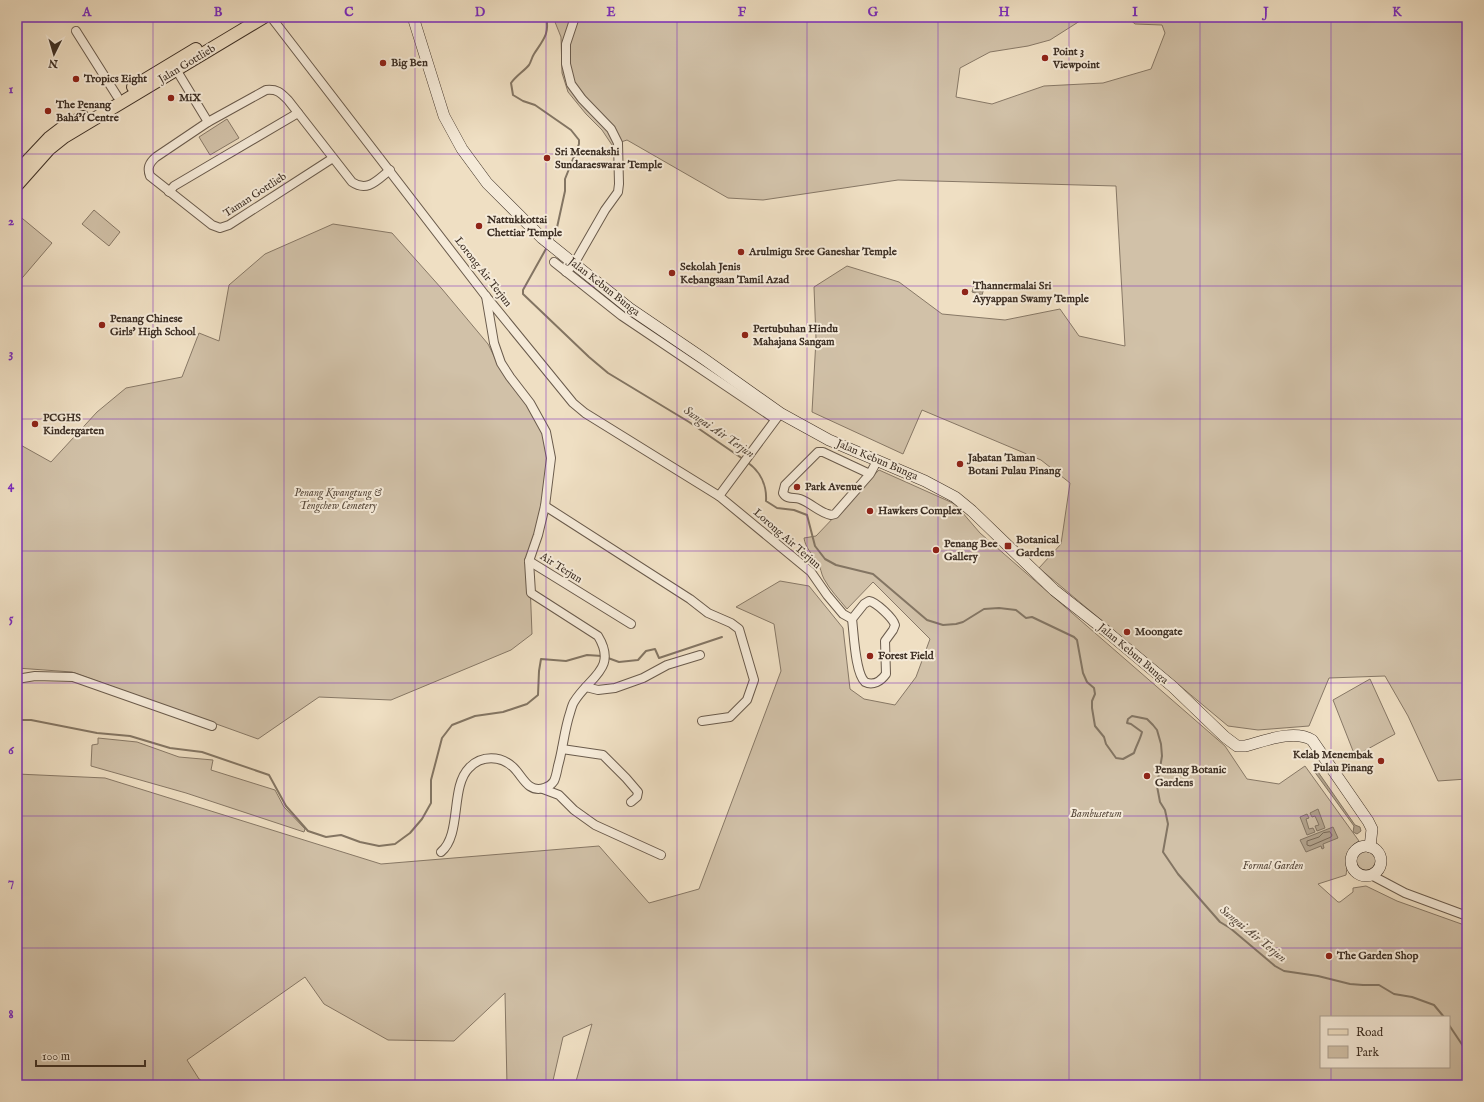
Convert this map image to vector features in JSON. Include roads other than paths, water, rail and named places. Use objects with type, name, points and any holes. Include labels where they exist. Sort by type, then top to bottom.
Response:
[{"type":"main road","name":"Jalan Gottlieb","points":[[17,185],[49,149],[64,137],[249,17]]},
{"type":"main road","name":"Jalan Gottlieb","points":[[17,172],[49,138],[62,128],[117,96],[174,67],[264,17]]},
{"type":"street","name":"Lorong Air Terjun","points":[[271,17],[485,295],[573,403],[719,496],[811,572],[827,595],[843,614],[852,619]]},
{"type":"street","name":"Jalan Kebun Bunga","points":[[413,17],[444,116],[462,149],[487,183],[553,247],[570,268],[704,359],[778,416],[829,440],[925,481],[955,497],[972,511],[1054,590],[1174,687],[1225,737],[1237,746],[1245,746],[1284,736],[1302,736],[1312,740],[1368,821],[1372,829],[1370,847]]},
{"type":"street","points":[[554,262],[570,268],[605,210],[618,192],[619,184],[618,143],[611,129],[582,99],[571,84],[566,64],[566,44],[575,17]]},
{"type":"street","points":[[76,31],[117,96]]},
{"type":"street","points":[[174,67],[208,122]]},
{"type":"street","name":"Taman Gottlieb","points":[[333,158],[225,227],[220,228],[212,225],[169,192],[150,176],[148,170],[149,164],[156,157],[208,122],[266,90],[273,89],[280,92],[288,100],[352,182],[358,186],[365,187],[371,185],[390,170]]},
{"type":"street","points":[[169,192],[174,186],[298,113]]},
{"type":"street","name":"Air Terjun","points":[[485,295],[494,343],[501,363],[530,403],[546,432],[551,458],[545,506],[538,535],[529,561],[631,624]]},
{"type":"street","points":[[719,496],[778,416]]},
{"type":"street","points":[[870,474],[820,451],[785,485],[783,493],[789,498],[800,500],[828,515],[833,515],[870,474],[877,461]]},
{"type":"street","points":[[545,506],[690,599],[708,614],[731,623],[739,629],[754,680],[747,700],[730,717],[702,721]]},
{"type":"street","points":[[441,852],[447,845],[451,835],[461,780],[467,770],[477,761],[491,758],[505,761],[516,769],[526,784],[537,789],[548,786],[553,781],[562,749],[565,726],[574,702],[598,674],[605,659],[604,646],[598,636],[531,593],[529,561]]},
{"type":"street","points":[[869,601],[875,603],[894,622],[895,628],[885,641],[886,674],[876,682],[868,684],[862,680],[856,657],[852,619],[864,604],[869,601]]},
{"type":"street","points":[[586,687],[598,690],[615,688],[643,678],[667,665],[700,655]]},
{"type":"street","points":[[17,679],[35,676],[73,677],[212,726]]},
{"type":"street","points":[[562,749],[603,755],[638,792],[637,797],[631,802]]},
{"type":"street","points":[[553,781],[559,795]]},
{"type":"street","points":[[543,788],[559,795],[574,810],[595,825],[661,855]]},
{"type":"street","points":[[1371,875],[1378,869],[1381,860],[1378,852],[1370,847],[1360,847],[1353,854],[1352,864],[1356,872],[1361,875],[1371,875],[1405,893],[1467,916]]},
{"type":"water","points":[[975,282],[985,285],[982,295],[972,292]]},
{"type":"water","points":[[1316,769],[1355,825],[1360,827],[1361,831],[1357,834],[1353,832],[1354,826],[1314,771]]},
{"type":"water","points":[[1318,809],[1325,828],[1317,831],[1315,826],[1319,825],[1315,816],[1312,817],[1310,813]]},
{"type":"water","points":[[1307,814],[1309,818],[1306,819],[1309,829],[1313,828],[1315,832],[1307,835],[1300,817]]},
{"type":"water","points":[[1333,827],[1338,838],[1323,844],[1324,848],[1322,849],[1321,846],[1306,852],[1300,840]]},
{"type":"waterway","name":"Sungai Air Terjun","points":[[546,17],[547,28],[543,41],[533,55],[529,65],[511,83],[513,95],[523,101],[535,105],[571,130],[579,140],[579,144],[565,179],[565,191],[556,232],[552,240]]},
{"type":"waterway","name":"Sungai Air Terjun","points":[[547,247],[523,290],[523,294],[589,357],[608,373],[689,422],[743,459]]},
{"type":"waterway","name":"Sungai Air Terjun","points":[[747,462],[756,470],[762,479],[766,501],[777,508],[794,510],[807,515],[815,546],[825,559],[836,565],[873,574],[927,620],[943,625],[956,624],[963,622],[984,609],[999,608],[1016,610],[1026,618],[1032,617],[1074,637],[1077,640],[1083,673],[1087,682],[1094,688],[1095,694],[1092,701],[1092,708],[1095,726],[1104,737],[1106,744],[1116,758],[1123,759],[1134,753],[1140,738],[1142,732],[1131,724],[1127,723],[1128,719],[1132,716],[1147,719],[1157,730],[1161,744],[1162,756],[1157,786],[1160,802],[1165,810],[1168,824],[1163,852],[1178,874],[1220,922],[1230,928],[1275,966],[1284,971],[1318,976],[1350,984],[1379,985],[1394,994],[1412,997],[1434,1005],[1443,1016]]},
{"type":"waterway","points":[[608,658],[619,662],[638,660],[646,651],[655,649],[659,658],[722,637]]},
{"type":"waterway","points":[[17,720],[31,720],[97,733],[130,736],[170,748],[202,752],[269,775],[286,806],[308,831],[326,837],[341,835],[360,842],[379,846],[395,844],[410,833],[422,819],[431,803],[431,780],[442,738],[452,725],[475,716],[503,712],[527,704],[538,695],[541,659],[566,661],[587,655],[602,656]]},
{"type":"waterway","name":"Sungai Air Terjun","points":[[1450,1026],[1467,1052]]},
{"type":"place","name":"Point 3 Viewpoint","points":[[1045,58]]},
{"type":"place","name":"Big Ben","points":[[383,63]]},
{"type":"place","name":"Tropics Eight","points":[[76,79]]},
{"type":"place","name":"MiX","points":[[171,98]]},
{"type":"place","name":"The Penang Bahá’í Centre","points":[[48,111]]},
{"type":"place","name":"Sri Meenakshi Sundaraeswarar Temple","points":[[547,158]]},
{"type":"place","name":"Nattukkottai Chettiar Temple","points":[[479,226]]},
{"type":"place","name":"Arulmigu Sree Ganeshar Temple","points":[[741,252]]},
{"type":"place","name":"Sekolah Jenis Kebangsaan Tamil Azad","points":[[672,273]]},
{"type":"place","name":"Thannermalai Sri Ayyappan Swamy Temple","points":[[965,292]]},
{"type":"place","name":"Penang Chinese Girls' High School","points":[[102,325]]},
{"type":"place","name":"Pertubuhan Hindu Mahajana Sangam","points":[[745,335]]},
{"type":"place","name":"PCGHS Kindergarten","points":[[35,424]]},
{"type":"place","name":"Jabatan Taman Botani Pulau Pinang","points":[[960,464]]},
{"type":"place","name":"Park Avenue","points":[[797,487]]},
{"type":"place","name":"Hawkers Complex","points":[[870,511]]},
{"type":"place","name":"Botanical Gardens","points":[[1008,546]]},
{"type":"place","name":"Penang Bee Gallery","points":[[936,550]]},
{"type":"place","name":"Moongate","points":[[1127,632]]},
{"type":"place","name":"Forest Field","points":[[870,656]]},
{"type":"place","name":"Kelab Menembak Pulau Pinang","points":[[1381,761]]},
{"type":"place","name":"Penang Botanic Gardens","points":[[1147,776]]},
{"type":"place","name":"The Garden Shop","points":[[1329,956]]},
{"type":"park label","name":"Penang Kwangtung & Tengchew Cemetery","points":[[338,499]]},
{"type":"park label","name":"Bambusetum","points":[[1096,814]]},
{"type":"park label","name":"Formal Garden","points":[[1273,866]]}]
